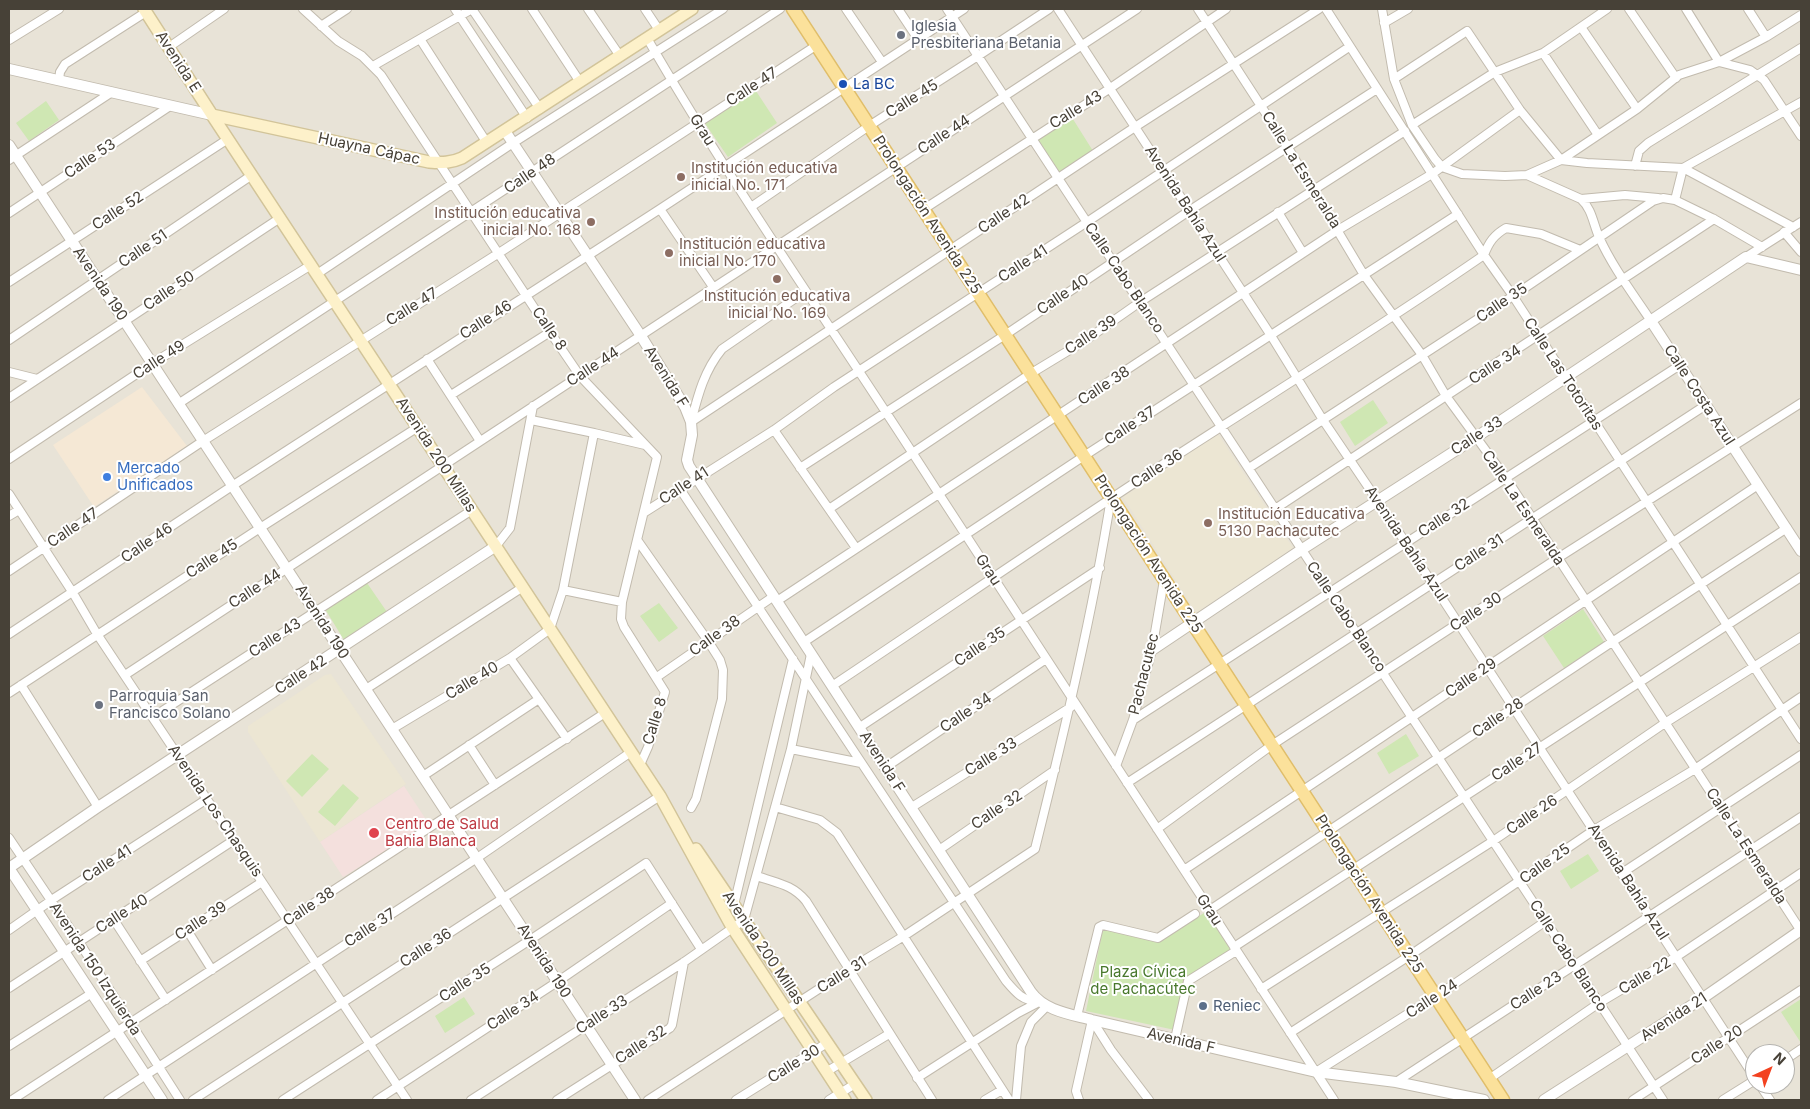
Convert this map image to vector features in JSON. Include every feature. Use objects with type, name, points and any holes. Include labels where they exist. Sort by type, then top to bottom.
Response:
[{"type":"main road","name":"Huayna Cápac","points":[[212,115],[447,163],[462,158],[527,118],[692,9]]},
{"type":"main road","name":"Prolongación Avenida 225","points":[[793,9],[951,249],[1030,374],[1503,1100]]},
{"type":"main road","name":"Avenida E","points":[[145,10],[212,115]]},
{"type":"main road","name":"Avenida 200 Millas","points":[[212,115],[660,796],[866,1100]]},
{"type":"main road","name":"Avenida 200 Millas","points":[[660,796],[732,927],[785,1012],[842,1097]]},
{"type":"street","points":[[9,40],[59,9]]},
{"type":"street","points":[[169,47],[224,9]]},
{"type":"street","name":"Calle 8","points":[[303,9],[338,41],[362,56],[381,75],[580,376],[657,457],[622,602],[621,619],[624,627],[665,692],[648,747],[640,765]]},
{"type":"street","points":[[321,26],[347,9]]},
{"type":"street","points":[[373,66],[420,39],[457,12],[472,9],[540,109]]},
{"type":"street","points":[[532,9],[580,82]]},
{"type":"street","points":[[588,9],[620,56]]},
{"type":"street","points":[[645,9],[659,30]]},
{"type":"street","points":[[453,184],[513,143],[723,9]]},
{"type":"street","name":"Calle 48","points":[[178,404],[780,9]]},
{"type":"street","points":[[846,9],[882,62]]},
{"type":"street","points":[[898,9],[918,38]]},
{"type":"street","name":"Calle Cabo Blanco","points":[[947,9],[1663,1100]]},
{"type":"street","name":"Calle 46","points":[[9,634],[232,486],[660,209],[724,165],[964,9]]},
{"type":"street","name":"Calle 45","points":[[751,206],[869,126],[1049,9]]},
{"type":"street","name":"Avenida Bahía Azul","points":[[1058,9],[1270,334],[1323,420],[1406,542],[1745,1063]]},
{"type":"street","name":"Calle 44","points":[[125,675],[1136,9]]},
{"type":"street","name":"Calle La Esmeralda","points":[[1198,9],[1234,62],[1314,189],[1364,275],[1422,356],[1446,396],[1475,438],[1506,478],[1801,930]]},
{"type":"street","name":"Calle 43","points":[[924,209],[1109,89],[1226,9]]},
{"type":"street","name":"Calle 42","points":[[691,422],[1135,127],[1234,62],[1320,9]]},
{"type":"street","name":"Calle Las Totoritas","points":[[1326,9],[1484,255],[1513,296],[1801,739]]},
{"type":"street","points":[[1382,9],[1394,79],[1412,125],[1442,167],[1462,174],[1505,176],[1528,175],[1561,160],[1637,109],[1679,76],[1719,62],[1766,37],[1801,15]]},
{"type":"street","points":[[1384,23],[1408,9]]},
{"type":"street","points":[[1412,125],[1495,72],[1543,54],[1608,9]]},
{"type":"street","points":[[1629,9],[1676,78]]},
{"type":"street","points":[[1686,9],[1719,62],[1750,70],[1764,80],[1801,136]]},
{"type":"street","points":[[1748,9],[1766,37]]},
{"type":"street","points":[[59,80],[64,64],[145,10]]},
{"type":"street","points":[[457,12],[527,118]]},
{"type":"street","points":[[1581,27],[1637,109]]},
{"type":"street","points":[[1394,79],[1467,32],[1520,110],[1561,160],[1683,168],[1793,227]]},
{"type":"street","name":"Grau","points":[[647,38],[724,165],[1334,1100]]},
{"type":"street","points":[[420,39],[487,143]]},
{"type":"street","name":"Calle 47","points":[[9,570],[203,441],[499,253],[817,46]]},
{"type":"street","name":"Calle 41","points":[[645,512],[697,477],[774,430],[950,310],[1087,222],[1349,47]]},
{"type":"street","points":[[1635,166],[1639,151],[1648,143],[1801,48]]},
{"type":"street","points":[[1543,54],[1598,135]]},
{"type":"street","name":"Huayna Cápac","points":[[9,69],[212,115]]},
{"type":"street","name":"Calle 40","points":[[800,468],[1005,335],[1189,210],[1377,89]]},
{"type":"street","points":[[12,158],[112,92]]},
{"type":"street","points":[[1675,200],[1683,168],[1801,102]]},
{"type":"street","name":"Calle 53","points":[[9,213],[170,106]]},
{"type":"street","name":"Calle 38","points":[[656,676],[758,606],[776,599],[856,548],[1168,344],[1338,230],[1432,174],[1520,110]]},
{"type":"street","name":"Avenida F","points":[[505,131],[641,336],[685,407],[691,422],[692,435],[687,460],[697,477],[968,892],[1031,992],[1043,1004],[1092,1020],[1316,1072],[1396,1082],[1484,1100]]},
{"type":"street","name":"Calle 39","points":[[829,510],[1030,374],[1086,340],[1216,252],[1405,131]]},
{"type":"street","name":"Calle 52","points":[[9,282],[228,139]]},
{"type":"street","name":"Avenida 190","points":[[9,145],[12,158],[40,192],[635,1100]]},
{"type":"street","name":"Calle 51","points":[[9,340],[252,175]]},
{"type":"street","points":[[1528,175],[1581,199],[1625,196],[1675,200],[1762,247]]},
{"type":"street","name":"Calle 49","points":[[9,460],[153,364],[314,270],[453,184]]},
{"type":"street","name":"Calle 35","points":[[1249,468],[1513,296],[1653,201],[1663,198]]},
{"type":"street","name":"Calle Costa Azul","points":[[1581,199],[1590,210],[1600,237],[1624,279],[1801,551]]},
{"type":"street","points":[[660,209],[713,287]]},
{"type":"street","points":[[1278,212],[1303,253]]},
{"type":"street","name":"Calle 37","points":[[804,642],[1270,334],[1458,214]]},
{"type":"street","name":"Calle 50","points":[[9,398],[280,218]]},
{"type":"street","name":"Calle 34","points":[[1275,509],[1714,220]]},
{"type":"street","name":"Calle 33","points":[[1152,650],[1801,222]]},
{"type":"street","points":[[1484,255],[1496,234],[1506,228],[1541,234],[1580,250]]},
{"type":"street","points":[[1784,232],[1801,252]]},
{"type":"street","name":"Calle 36","points":[[832,686],[1111,498],[1297,377],[1395,317],[1484,255]]},
{"type":"street","points":[[1746,257],[1801,270]]},
{"type":"street","points":[[691,422],[705,373],[722,349],[806,291]]},
{"type":"street","points":[[451,395],[550,332]]},
{"type":"street","points":[[427,359],[480,441]]},
{"type":"street","name":"Calle 32","points":[[1133,720],[1680,365]]},
{"type":"street","points":[[9,372],[37,379]]},
{"type":"street","name":"Calle 30","points":[[1157,829],[1272,745],[1558,558],[1801,404]]},
{"type":"street","name":"Calle 31","points":[[1127,784],[1706,405]]},
{"type":"street","name":"Calle 42","points":[[9,868],[98,807],[496,546],[510,528],[533,406]]},
{"type":"street","points":[[531,420],[645,445]]},
{"type":"street","name":"Calle 45","points":[[9,693],[418,427]]},
{"type":"street","points":[[774,430],[856,548]]},
{"type":"street","points":[[550,629],[563,590],[594,433]]},
{"type":"street","name":"Calle 29","points":[[1184,870],[1758,485]]},
{"type":"street","points":[[680,489],[953,903],[1016,993],[1027,1001],[1043,1004]]},
{"type":"street","name":"Avenida Los Chasquis","points":[[9,494],[207,800],[407,1100]]},
{"type":"street","points":[[1055,770],[1071,707],[1100,568],[1111,498]]},
{"type":"street","points":[[9,516],[19,510]]},
{"type":"street","name":"Calle 43","points":[[153,717],[472,510]]},
{"type":"street","name":"Calle 28","points":[[1210,910],[1786,528]]},
{"type":"street","points":[[638,541],[708,641],[720,660],[723,670],[724,687],[722,699],[696,798],[691,808]]},
{"type":"street","name":"Calle 35","points":[[860,727],[1100,568]]},
{"type":"street","name":"Calle 27","points":[[1174,1039],[1188,981],[1352,869],[1801,577]]},
{"type":"street","name":"Pachacutec","points":[[1116,766],[1133,720],[1152,650],[1164,580]]},
{"type":"street","points":[[366,689],[523,587]]},
{"type":"street","points":[[563,590],[622,602]]},
{"type":"street","name":"Calle 40","points":[[392,729],[510,658],[550,629]]},
{"type":"street","name":"Calle 26","points":[[1261,989],[1493,841],[1665,723],[1801,636]]},
{"type":"street","points":[[744,920],[791,749],[811,654]]},
{"type":"street","points":[[510,658],[567,739]]},
{"type":"street","points":[[734,905],[793,659]]},
{"type":"street","name":"Calle 34","points":[[886,767],[1046,659]]},
{"type":"street","points":[[21,685],[98,807]]},
{"type":"street","name":"Calle 25","points":[[1290,1033],[1520,882],[1594,830],[1695,769],[1801,696]]},
{"type":"street","points":[[423,776],[539,699]]},
{"type":"street","name":"Calle 33","points":[[912,807],[1071,707]]},
{"type":"street","name":"Calle 38","points":[[12,1100],[606,713]]},
{"type":"street","points":[[469,745],[495,785]]},
{"type":"street","points":[[791,749],[861,763]]},
{"type":"street","name":"Calle 37","points":[[108,1100],[477,858],[631,752]]},
{"type":"street","points":[[1622,873],[1722,809],[1801,755]]},
{"type":"street","name":"Calle 32","points":[[939,850],[1055,770]]},
{"type":"street","name":"Calle 31","points":[[648,1100],[848,970],[904,936],[1035,849],[1055,770]]},
{"type":"street","name":"Calle 36","points":[[193,1100],[660,796]]},
{"type":"street","name":"Calle 41","points":[[9,930],[50,901],[207,800]]},
{"type":"street","points":[[775,807],[820,820],[837,833],[1009,1100]]},
{"type":"street","name":"Calle 23","points":[[1396,1082],[1801,817]]},
{"type":"street","name":"Avenida 150 Izquierda","points":[[9,838],[79,942],[180,1100]]},
{"type":"street","name":"Calle 40","points":[[9,988],[234,840]]},
{"type":"street","name":"Calle 35","points":[[283,1100],[370,1045],[646,863],[672,903]]},
{"type":"street","name":"Avenida 150 Izquierda","points":[[9,868],[162,1100]]},
{"type":"street","name":"Calle 22","points":[[1489,1079],[1599,1003],[1676,957],[1801,873]]},
{"type":"street","points":[[756,876],[790,887],[798,892],[806,901],[932,1100]]},
{"type":"street","name":"Calle 39","points":[[140,961],[262,882]]},
{"type":"street","points":[[672,903],[701,949]]},
{"type":"street","name":"Calle 34","points":[[377,1100],[557,982],[672,903]]},
{"type":"street","points":[[1077,1016],[1099,927],[1103,925],[1158,938],[1194,914]]},
{"type":"street","points":[[114,920],[166,1000]]},
{"type":"street","name":"Calle 33","points":[[471,1100],[684,962],[744,920]]},
{"type":"street","name":"Calle 24","points":[[1316,1072],[1436,997],[1546,921]]},
{"type":"street","points":[[186,930],[212,970]]},
{"type":"street","name":"Avenida 21","points":[[1544,1100],[1703,998],[1801,930]]},
{"type":"street","name":"Calle 32","points":[[557,1100],[670,1028],[684,962]]},
{"type":"street","name":"Calle 20","points":[[1633,1100],[1801,990]]},
{"type":"street","points":[[9,1046],[92,993]]},
{"type":"street","points":[[917,1078],[1018,1013],[1043,1004]]},
{"type":"street","points":[[1016,1100],[1021,1046],[1031,1022],[1043,1004]]},
{"type":"street","points":[[1079,1100],[1076,1091],[1092,1020]]},
{"type":"street","points":[[1092,1020],[1111,1050],[1149,1100]]},
{"type":"street","points":[[826,1072],[889,1034]]},
{"type":"street","name":"Calle 30","points":[[736,1100],[827,1043]]},
{"type":"street","points":[[829,1100],[842,1097],[855,1084]]},
{"type":"street","points":[[1723,1100],[1745,1086]]},
{"type":"street","points":[[985,1100],[1002,1090]]},
{"type":"shaded area","points":[[9,9],[1801,9],[1801,1100],[9,1100]]},
{"type":"shaded area","name":"Mercado Unificados","points":[[142,387],[187,446],[94,507],[53,445]]},
{"type":"shaded area","name":"Institución Educativa 5130 Pachacutec","points":[[1218,434],[1293,548],[1196,613],[1123,497]]},
{"type":"shaded area","points":[[331,674],[406,784],[320,842],[248,732],[248,726],[325,675]]},
{"type":"shaded area","name":"Centro de Salud Bahia Blanca","points":[[404,786],[429,824],[343,877],[320,842]]},
{"type":"green space","points":[[756,91],[777,123],[728,157],[704,122]]},
{"type":"green space","points":[[46,101],[59,120],[29,141],[16,123]]},
{"type":"green space","points":[[1071,116],[1093,151],[1060,173],[1037,138]]},
{"type":"green space","points":[[1373,400],[1388,423],[1355,446],[1340,422]]},
{"type":"green space","points":[[367,583],[387,612],[344,640],[325,609]]},
{"type":"green space","points":[[659,603],[678,628],[659,642],[640,616]]},
{"type":"green space","points":[[1583,609],[1604,642],[1564,668],[1543,636]]},
{"type":"green space","points":[[1406,734],[1419,756],[1389,774],[1377,753]]},
{"type":"green space","points":[[312,754],[329,769],[302,797],[286,781]]},
{"type":"green space","points":[[343,784],[359,798],[335,826],[318,812]]},
{"type":"green space","points":[[1588,854],[1599,871],[1571,889],[1560,871]]},
{"type":"green space","name":"Plaza Cívica de Pachacútec","points":[[1207,911],[1233,950],[1186,981],[1175,1030],[1086,1011],[1103,929],[1161,941]]},
{"type":"green space","points":[[464,997],[475,1014],[445,1033],[435,1016]]},
{"type":"green space","points":[[1801,999],[1801,1043],[1781,1012]]},
{"type":"place","name":"Iglesia Presbiteriana Betania","points":[[901,35]]},
{"type":"place","name":"La BC","points":[[843,84]]},
{"type":"place","name":"Institución educativa inicial No. 171","points":[[681,177]]},
{"type":"place","name":"Institución educativa inicial No. 168","points":[[591,222]]},
{"type":"place","name":"Institución educativa inicial No. 170","points":[[669,253]]},
{"type":"place","name":"Institución educativa inicial No. 169","points":[[777,279]]},
{"type":"place","name":"Mercado Unificados","points":[[107,477]]},
{"type":"place","name":"Institución Educativa 5130 Pachacutec","points":[[1208,523]]},
{"type":"place","name":"Parroquia San Francisco Solano","points":[[99,705]]},
{"type":"place","name":"Centro de Salud Bahia Blanca","points":[[374,833]]},
{"type":"place","name":"Reniec","points":[[1203,1006]]}]
